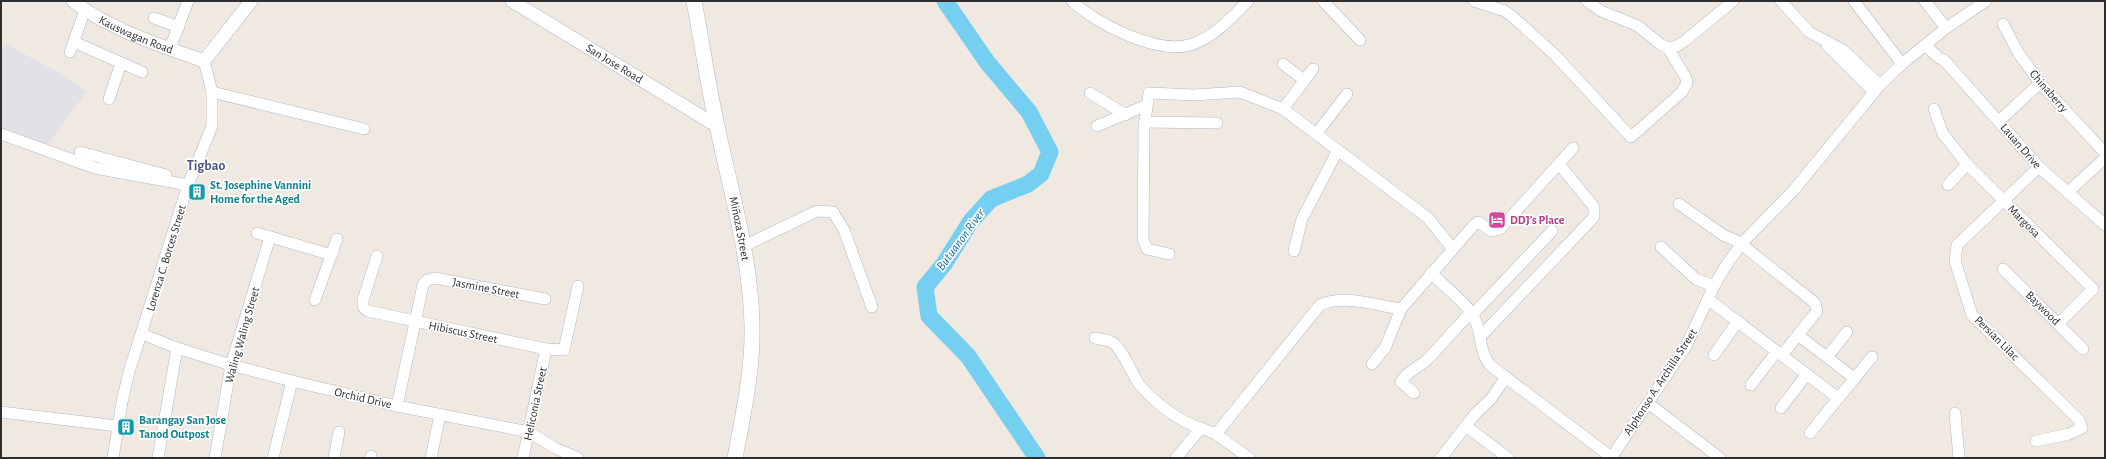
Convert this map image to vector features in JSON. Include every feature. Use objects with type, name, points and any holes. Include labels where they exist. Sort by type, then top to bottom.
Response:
[{"type":"main road","name":"Miñoza Street","points":[[694,1],[716,126],[732,190],[751,301],[753,327],[747,390],[735,458]]},
{"type":"street","name":"Kauswagan Road","points":[[73,1],[85,10],[170,48],[204,61]]},
{"type":"street","points":[[170,48],[188,1]]},
{"type":"street","points":[[204,61],[252,1]]},
{"type":"street","name":"San Jose Road","points":[[512,1],[716,126]]},
{"type":"street","points":[[1072,1],[1090,16],[1143,41],[1163,46],[1179,47],[1193,44],[1211,35],[1248,1]]},
{"type":"street","points":[[1323,1],[1360,40]]},
{"type":"street","points":[[1474,1],[1505,12],[1514,18],[1554,54],[1631,137],[1682,92],[1687,83],[1668,48],[1660,44],[1638,26],[1601,11],[1588,1]]},
{"type":"street","points":[[1668,48],[1677,46],[1686,40],[1733,1]]},
{"type":"street","points":[[1782,1],[1800,23],[1824,42],[1843,50],[1877,89],[1902,64],[1946,28],[1986,1]]},
{"type":"street","points":[[1854,1],[1902,64]]},
{"type":"street","points":[[1925,1],[1946,28]]},
{"type":"street","points":[[85,10],[72,47],[121,63],[142,72]]},
{"type":"street","points":[[154,18],[179,27]]},
{"type":"street","name":"Chinaberry","points":[[2003,24],[2019,54],[2040,83],[2105,153]]},
{"type":"street","name":"Lauan Drive","points":[[1929,42],[1938,58],[1944,60],[2039,167],[2105,225]]},
{"type":"street","name":"Lorenza C. Borces Street","points":[[113,458],[117,426],[129,372],[189,183],[212,126],[212,92],[204,61]]},
{"type":"street","points":[[109,99],[121,63]]},
{"type":"street","points":[[1283,64],[1304,80]]},
{"type":"street","points":[[1282,109],[1313,68]]},
{"type":"street","points":[[1999,121],[2040,83]]},
{"type":"street","name":"Alphonso A. Archilla Street","points":[[1611,457],[1690,341],[1714,286],[1725,266],[1741,244],[1793,191],[1877,89]]},
{"type":"street","points":[[212,92],[364,129]]},
{"type":"street","points":[[1169,254],[1147,249],[1143,238],[1145,122],[1149,93],[1194,95],[1240,92],[1282,109],[1428,218],[1452,248]]},
{"type":"street","points":[[1090,93],[1126,114]]},
{"type":"street","points":[[1316,134],[1347,94]]},
{"type":"street","points":[[1097,126],[1147,106]]},
{"type":"street","name":"Margosa","points":[[1934,108],[1943,134],[1967,164],[2093,289],[2059,324]]},
{"type":"street","points":[[1145,122],[1217,123]]},
{"type":"street","points":[[1,134],[95,168],[189,183]]},
{"type":"street","points":[[1372,364],[1385,348],[1401,309],[1452,248],[1478,222],[1492,231],[1500,229],[1573,148]]},
{"type":"street","points":[[1294,251],[1302,219],[1338,150]]},
{"type":"street","points":[[80,152],[189,183]]},
{"type":"street","points":[[2068,192],[2105,158]]},
{"type":"street","points":[[1481,336],[1594,217],[1594,207],[1559,164]]},
{"type":"street","points":[[1948,185],[1967,164]]},
{"type":"street","name":"Persian Lilac","points":[[2036,441],[2076,432],[2082,428],[2079,420],[1972,315],[1955,261],[1957,245],[2039,167]]},
{"type":"street","points":[[1679,204],[1723,235],[1741,244],[1817,307],[1817,311],[1798,335],[1779,353],[1751,386]]},
{"type":"street","points":[[742,247],[817,210],[833,212],[844,230],[872,307]]},
{"type":"street","points":[[1414,393],[1401,382],[1406,375],[1427,360],[1552,231]]},
{"type":"street","points":[[257,234],[332,255]]},
{"type":"street","name":"Waling Waling Street","points":[[214,458],[231,365],[270,237]]},
{"type":"street","points":[[315,300],[337,239]]},
{"type":"street","points":[[1661,248],[1696,279],[1714,286]]},
{"type":"street","name":"Hibiscus Street","points":[[377,256],[363,300],[363,307],[368,311],[546,349],[564,350],[578,286]]},
{"type":"street","name":"Baywood","points":[[2003,268],[2083,349]]},
{"type":"street","points":[[1431,273],[1472,313],[1481,336],[1484,356],[1492,366],[1611,457]]},
{"type":"street","name":"Jasmine Street","points":[[416,322],[423,285],[427,280],[435,278],[545,299]]},
{"type":"street","points":[[1708,299],[1838,398]]},
{"type":"street","points":[[1216,434],[1320,305],[1331,300],[1346,300],[1401,309]]},
{"type":"street","points":[[1714,355],[1738,321]]},
{"type":"street","points":[[397,406],[416,322]]},
{"type":"street","points":[[1827,357],[1847,332]]},
{"type":"street","points":[[1798,335],[1854,378]]},
{"type":"street","name":"Orchid Drive","points":[[147,336],[177,348],[292,382],[397,406],[529,432],[555,448],[578,458]]},
{"type":"street","points":[[1095,338],[1113,343],[1122,354],[1140,384],[1157,401],[1189,424],[1216,434],[1249,458]]},
{"type":"street","points":[[158,458],[177,348]]},
{"type":"street","name":"Heliconia Street","points":[[524,458],[546,349]]},
{"type":"street","points":[[1810,433],[1872,357]]},
{"type":"street","points":[[1781,408],[1807,374]]},
{"type":"street","points":[[1441,458],[1467,427],[1476,413],[1491,399],[1506,377]]},
{"type":"street","points":[[273,458],[292,382]]},
{"type":"street","points":[[1648,403],[1720,458]]},
{"type":"street","points":[[1,412],[117,426]]},
{"type":"street","points":[[1955,413],[1959,458]]},
{"type":"street","points":[[431,458],[440,415]]},
{"type":"street","points":[[1467,427],[1508,458]]},
{"type":"street","points":[[1176,458],[1201,428]]},
{"type":"street","points":[[334,458],[339,432]]},
{"type":"shaded area","points":[[6,44],[59,73],[87,91],[47,145],[1,131],[1,50]]},
{"type":"waterway","name":"Butuanon River","points":[[945,1],[987,62],[1029,112],[1050,152],[1041,174],[1028,184],[991,199],[971,221],[944,264],[925,287],[929,316],[968,356],[1037,458]]},
{"type":"place","name":"St. Josephine Vannini Home for the Aged","points":[[197,192]]},
{"type":"place","name":"DDJ’s Place","points":[[1497,220]]},
{"type":"place","name":"Barangay San Jose Tanod Outpost","points":[[126,427]]},
{"type":"district","name":"Tigbao","points":[[206,166]]}]
